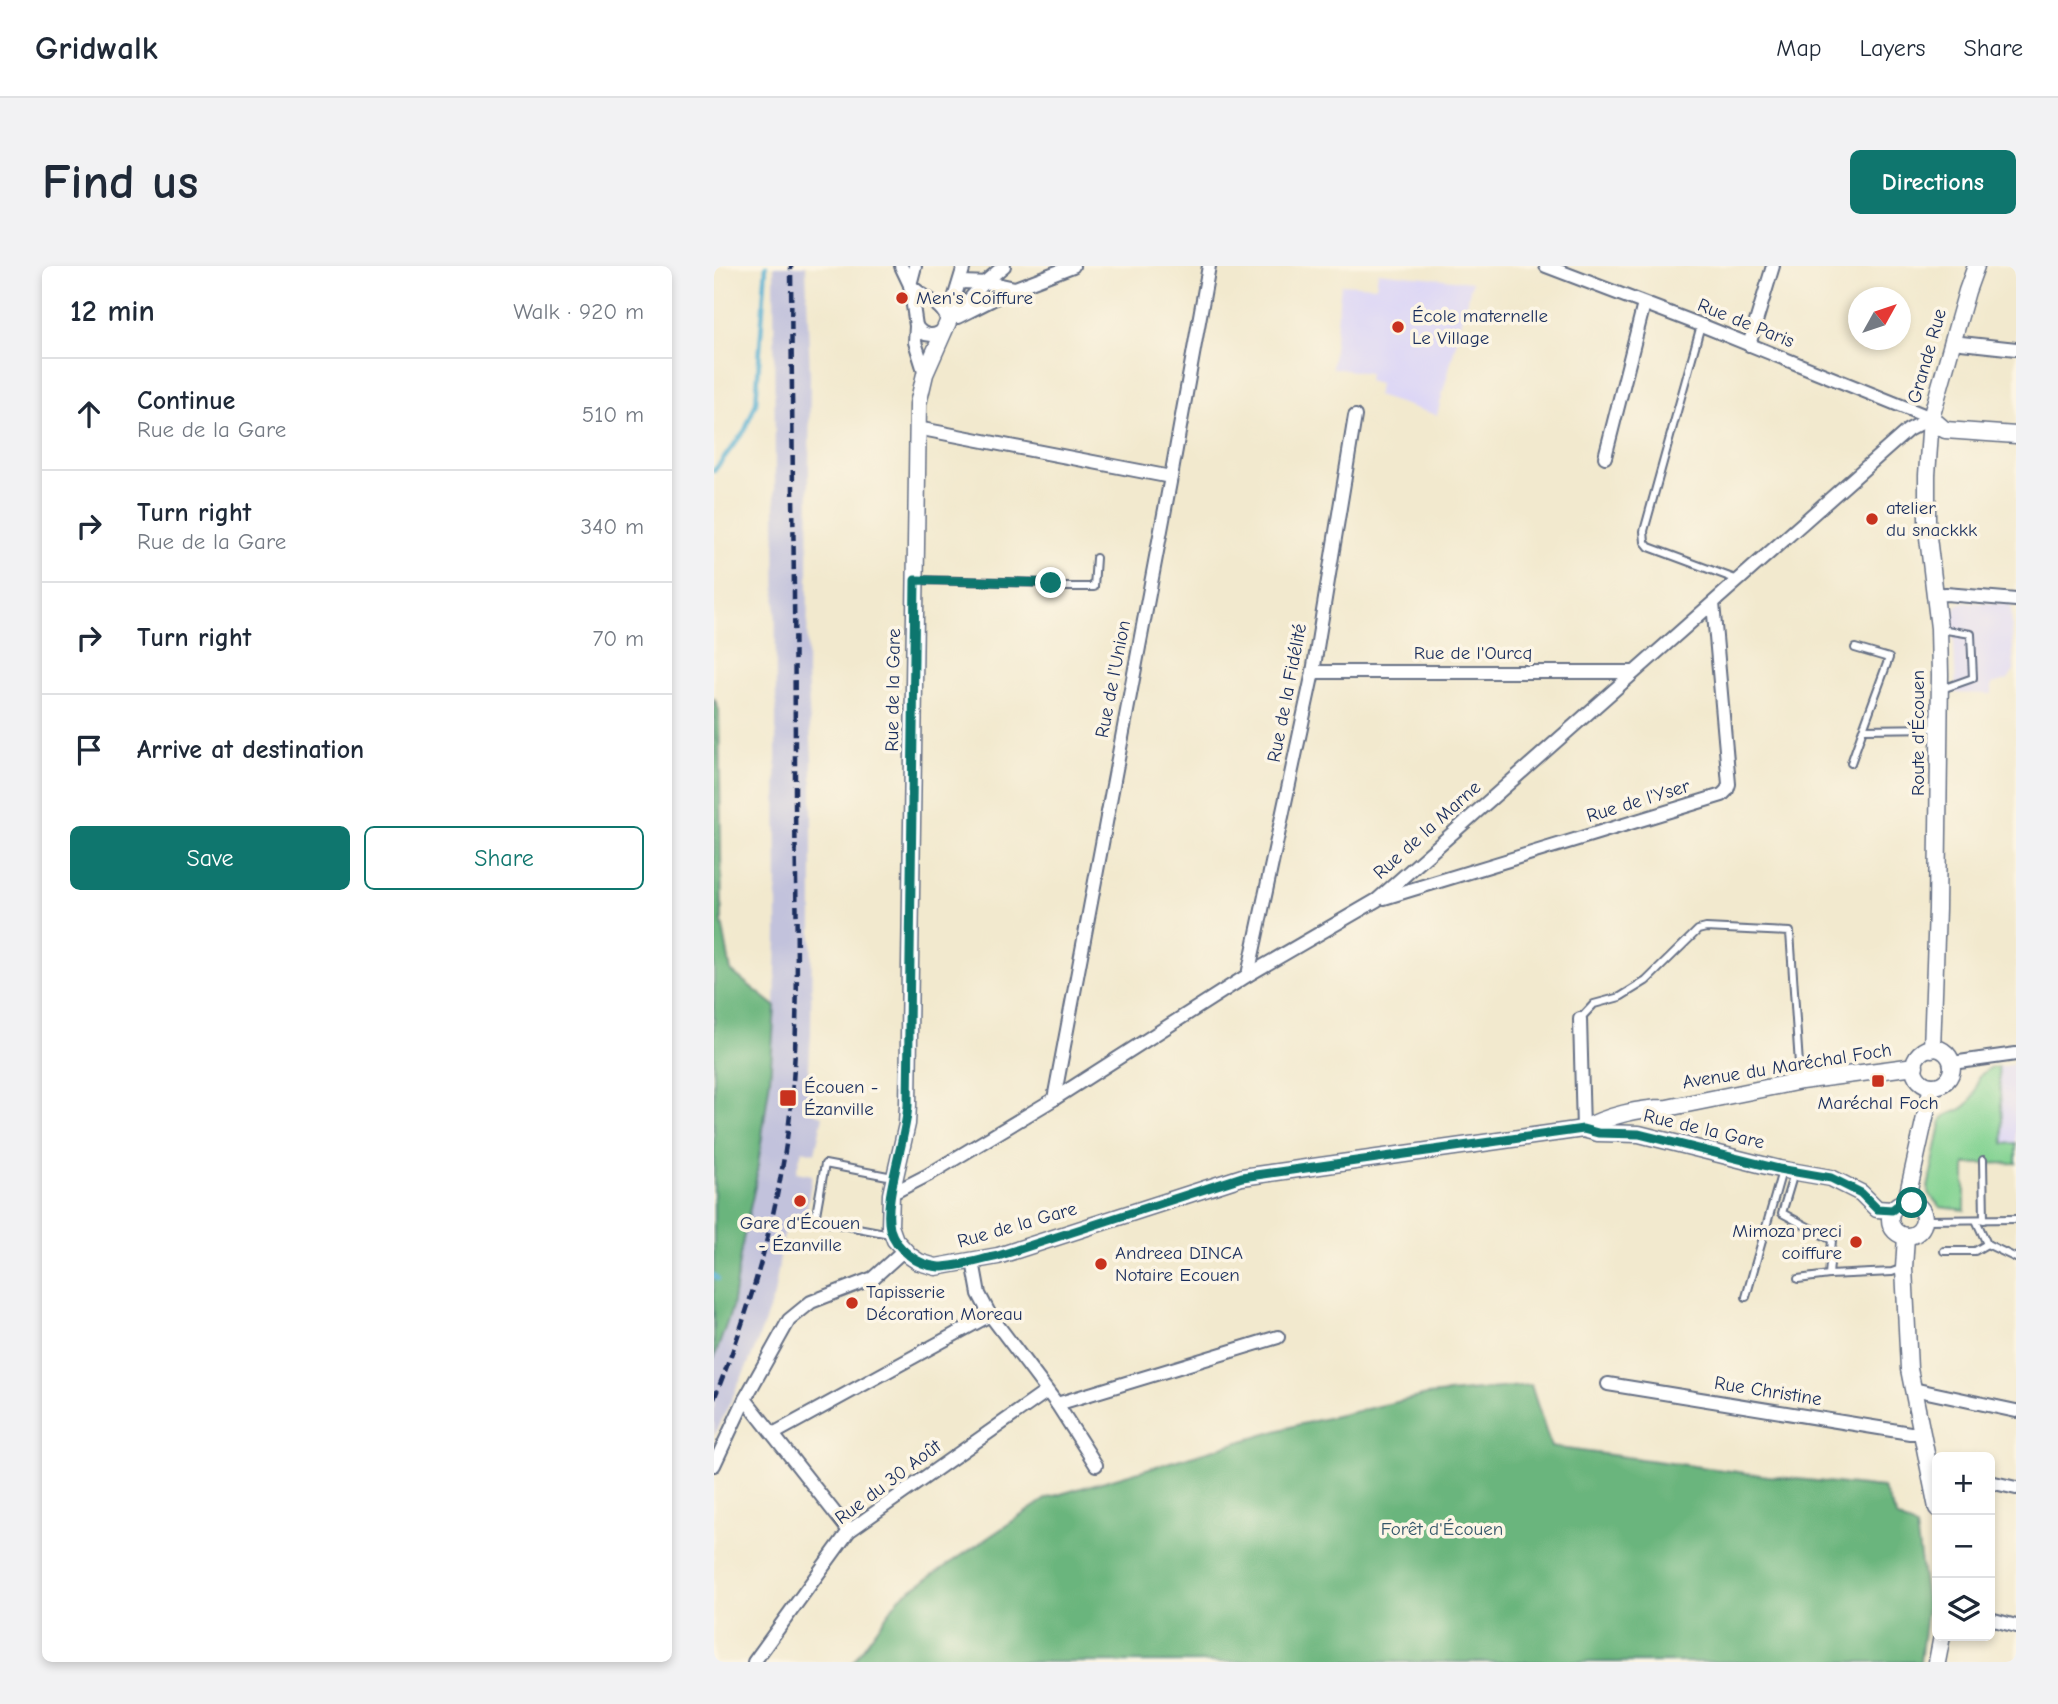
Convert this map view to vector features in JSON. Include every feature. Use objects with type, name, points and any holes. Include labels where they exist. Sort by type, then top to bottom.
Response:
[{"type":"street","points":[[905,266],[910,285],[915,342],[925,374]]},
{"type":"street","points":[[948,322],[964,266]]},
{"type":"street","points":[[915,324],[923,333],[934,335],[940,332],[984,283],[1004,266]]},
{"type":"street","points":[[948,322],[1015,288],[1073,266]]},
{"type":"street","name":"Rue de l'Union","points":[[1054,1099],[1209,266]]},
{"type":"street","name":"Rue de Paris","points":[[1546,266],[1931,418]]},
{"type":"street","points":[[1583,280],[1587,266]]},
{"type":"street","points":[[1749,345],[1773,266]]},
{"type":"street","name":"Grande Rue","points":[[1931,418],[1976,266]]},
{"type":"street","points":[[960,282],[1015,288]]},
{"type":"street","points":[[910,285],[944,312],[948,322]]},
{"type":"street","points":[[915,324],[921,307],[947,304],[956,296]]},
{"type":"street","points":[[1605,457],[1644,304]]},
{"type":"street","name":"Rue de la Gare","points":[[948,322],[919,391],[917,428],[908,1105],[907,1124],[891,1194],[889,1215],[892,1234],[904,1250],[919,1262],[936,1267],[973,1261],[998,1256],[1242,1177],[1583,1129],[1598,1133],[1639,1134],[1831,1178],[1861,1193],[1877,1209],[1892,1210]]},
{"type":"street","points":[[1952,342],[2016,349]]},
{"type":"street","name":"Rue de la Fidélité","points":[[1248,975],[1313,672],[1355,416]]},
{"type":"street","points":[[1931,418],[1945,430],[2016,436]]},
{"type":"street","name":"Rue de la Marne","points":[[891,1194],[928,1175],[1054,1099],[1248,975],[1377,900],[1908,430],[1931,418]]},
{"type":"street","name":"Route d'Écouen","points":[[1931,418],[1927,529],[1939,628],[1940,690],[1932,1049]]},
{"type":"street","points":[[917,428],[1171,477]]},
{"type":"street","points":[[1934,595],[2016,600]]},
{"type":"street","name":"Rue de l'Yser","points":[[1377,900],[1722,795],[1728,784],[1713,603]]},
{"type":"street","name":"Rue de l'Ourcq","points":[[1313,672],[1634,673]]},
{"type":"street","points":[[1580,1019],[1583,1129]]},
{"type":"street","points":[[1932,1049],[1947,1054],[1952,1063],[1948,1080],[1937,1086],[1931,1086],[1919,1079],[1915,1066],[1919,1056],[1932,1049]]},
{"type":"street","points":[[1952,1063],[2016,1054]]},
{"type":"street","name":"Avenue du Maréchal Foch","points":[[1583,1129],[1598,1121],[1652,1108],[1667,1108],[1801,1081],[1915,1066]]},
{"type":"street","points":[[1906,1202],[1931,1086]]},
{"type":"street","points":[[1639,1134],[1642,1126],[1667,1108]]},
{"type":"street","points":[[1906,1202],[1919,1208],[1924,1220],[1919,1231],[1906,1236],[1895,1231],[1889,1216],[1892,1210],[1906,1202]]},
{"type":"street","points":[[1906,1236],[1904,1268],[1908,1350],[1921,1433],[1932,1465]]},
{"type":"street","points":[[714,1465],[745,1399],[789,1320],[811,1302],[873,1278],[904,1250]]},
{"type":"street","points":[[973,1261],[979,1294],[990,1315],[1057,1404],[1096,1465]]},
{"type":"street","points":[[773,1434],[990,1315]]},
{"type":"street","points":[[1057,1404],[1278,1337]]},
{"type":"street","name":"Rue Christine","points":[[1608,1384],[1921,1433]]},
{"type":"street","points":[[1913,1389],[2016,1411]]},
{"type":"street","name":"Rue du 30 Août","points":[[754,1662],[849,1531],[1046,1392]]},
{"type":"street","points":[[745,1399],[849,1531]]},
{"type":"street","points":[[1995,1483],[2016,1488]]},
{"type":"street","points":[[1995,1620],[2016,1626]]},
{"type":"street","points":[[1937,1662],[1941,1641]]},
{"type":"lane","points":[[1701,325],[1644,531],[1645,542],[1649,547],[1738,580]]},
{"type":"lane","points":[[915,580],[1051,583],[1059,587],[1094,587],[1096,558]]},
{"type":"lane","points":[[1939,628],[1970,634],[1973,678],[1940,690]]},
{"type":"lane","points":[[1851,763],[1889,658],[1855,648]]},
{"type":"lane","points":[[1863,729],[1940,728]]},
{"type":"lane","points":[[1580,1019],[1594,1004],[1620,997],[1646,981],[1698,930],[1790,932],[1801,1081]]},
{"type":"lane","points":[[1983,1160],[1984,1220]]},
{"type":"lane","points":[[892,1234],[815,1220],[825,1164],[895,1177]]},
{"type":"lane","points":[[1788,1170],[1782,1213],[1832,1240],[1829,1275]]},
{"type":"lane","points":[[1746,1297],[1788,1170]]},
{"type":"lane","points":[[1924,1220],[2016,1219]]},
{"type":"lane","points":[[1976,1220],[1987,1244],[2016,1258]]},
{"type":"lane","points":[[1944,1251],[1975,1251],[1987,1244]]},
{"type":"lane","points":[[1798,1279],[1892,1272],[1904,1268]]},
{"type":"shaded area","points":[[774,266],[806,266],[810,376],[807,675],[812,758],[811,1033],[808,1083],[813,1084],[811,1112],[823,1116],[815,1153],[802,1150],[796,1172],[812,1175],[804,1227],[785,1225],[774,1296],[754,1351],[714,1437],[714,1359],[732,1308],[755,1186],[770,1079],[775,1006]]},
{"type":"shaded area","name":"École maternelle Le Village","points":[[1378,272],[1472,282],[1437,415],[1377,396],[1379,384],[1368,381],[1369,373],[1332,368],[1341,284],[1376,286]]},
{"type":"shaded area","points":[[1966,602],[2011,604],[2014,671],[2007,680],[1992,684],[1992,694],[1956,693],[1953,614],[1957,606]]},
{"type":"shaded area","points":[[2016,1064],[2016,1143],[2004,1145],[1998,1067]]},
{"type":"green space","points":[[714,698],[719,710],[722,922],[731,971],[775,1006],[770,1079],[755,1186],[732,1308],[714,1359]]},
{"type":"green space","points":[[1998,1067],[2004,1144],[2016,1143],[2016,1163],[1965,1164],[1965,1210],[1940,1207],[1928,1188],[1942,1119],[1970,1102],[1978,1077],[1990,1068]]},
{"type":"green space","name":"Forêt d'Écouen","points":[[1531,1385],[1551,1447],[1768,1476],[1883,1488],[1897,1517],[1916,1528],[1927,1606],[1920,1662],[853,1662],[900,1597],[1047,1498],[1297,1425],[1427,1395]]},
{"type":"waterway","points":[[714,471],[745,430],[756,403],[766,266]]},
{"type":"waterway","points":[[714,1275],[718,1279]]},
{"type":"railway","points":[[714,1399],[739,1332],[769,1229],[784,1159],[793,1082],[797,956],[791,266]]},
{"type":"place","name":"Men's Coiffure","points":[[902,298]]},
{"type":"place","name":"École maternelle Le Village","points":[[1398,327]]},
{"type":"place","name":"atelier du snackkk","points":[[1872,519]]},
{"type":"place","name":"Maréchal Foch","points":[[1878,1081]]},
{"type":"place","name":"Écouen - Ézanville","points":[[788,1098]]},
{"type":"place","name":"Gare d'Écouen - Ézanville","points":[[800,1201]]},
{"type":"place","name":"Mimoza preci coiffure","points":[[1856,1242]]},
{"type":"place","name":"Andreea DINCA Notaire Ecouen","points":[[1101,1264]]},
{"type":"place","name":"Tapisserie Décoration Moreau","points":[[852,1303]]},
{"type":"route","points":[[1051,583],[915,580],[908,1105],[907,1124],[891,1194],[889,1215],[895,1240],[910,1256],[936,1267],[973,1261],[998,1256],[1210,1185],[1242,1177],[1583,1129],[1598,1133],[1639,1134],[1779,1169],[1831,1178],[1861,1193],[1877,1209],[1892,1210],[1901,1203],[1912,1203]]}]
